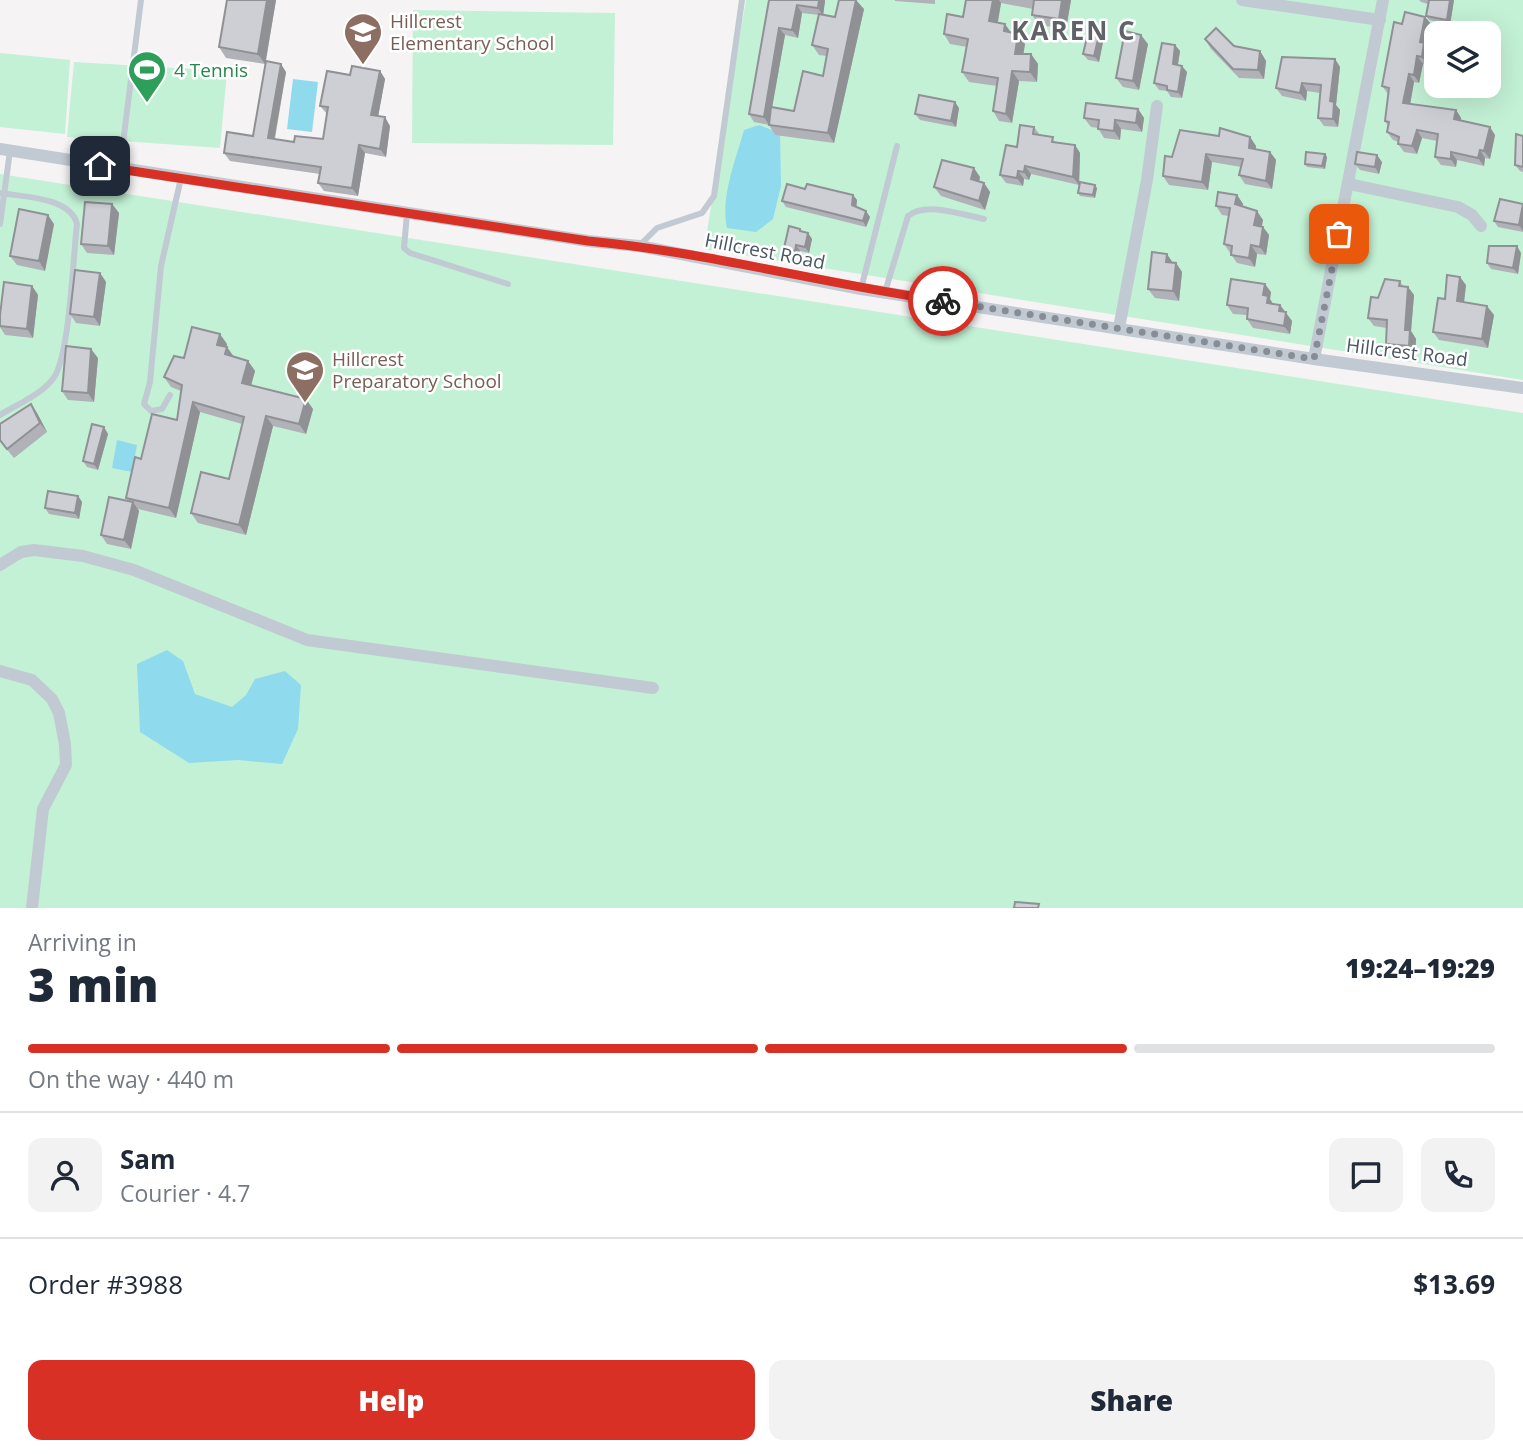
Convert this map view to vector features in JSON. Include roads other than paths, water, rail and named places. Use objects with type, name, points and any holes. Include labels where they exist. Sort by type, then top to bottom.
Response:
[{"type":"street","points":[[1242,0],[1380,20]]},
{"type":"street","points":[[1314,359],[1383,0]]},
{"type":"street","points":[[1119,328],[1147,180],[1157,106]]},
{"type":"street","name":"Hillcrest Road","points":[[5,150],[407,213],[639,246],[861,289],[1314,359],[1523,388]]},
{"type":"street","points":[[1349,184],[1458,207],[1466,210],[1481,226]]},
{"type":"street","points":[[0,565],[21,552],[34,550],[83,556],[134,570],[307,640],[653,688]]},
{"type":"street","points":[[0,671],[32,680],[52,699],[60,713],[65,744],[66,765],[43,809],[32,908]]},
{"type":"lane","points":[[120,169],[142,20],[141,0]]},
{"type":"lane","points":[[639,246],[657,228],[702,213],[714,196],[742,0]]},
{"type":"lane","points":[[861,289],[897,146]]},
{"type":"lane","points":[[0,223],[5,150]]},
{"type":"lane","points":[[170,395],[162,408],[151,411],[144,404],[150,382],[161,266],[181,178]]},
{"type":"lane","points":[[0,415],[46,385],[55,375],[62,352],[77,224],[75,214],[65,206],[2,193]]},
{"type":"lane","points":[[885,292],[908,216],[914,211],[924,209],[984,219]]},
{"type":"lane","points":[[407,213],[404,248],[410,253],[508,284]]},
{"type":"water","points":[[293,79],[318,82],[312,132],[287,129]]},
{"type":"water","points":[[759,125],[780,133],[781,186],[773,219],[756,232],[727,228],[727,191],[744,130]]},
{"type":"water","points":[[117,440],[137,445],[132,472],[112,468]]},
{"type":"water","points":[[167,650],[183,661],[195,694],[232,707],[246,695],[255,679],[285,671],[301,685],[298,729],[282,764],[238,760],[189,763],[140,732],[137,664]]},
{"type":"place","name":"Hillcrest Elementary School","points":[[363,66]]},
{"type":"place","name":"4 Tennis","points":[[147,104]]},
{"type":"place","name":"Hillcrest Preparatory School","points":[[305,404]]},
{"type":"district","name":"KAREN C","points":[[1074,31]]}]
